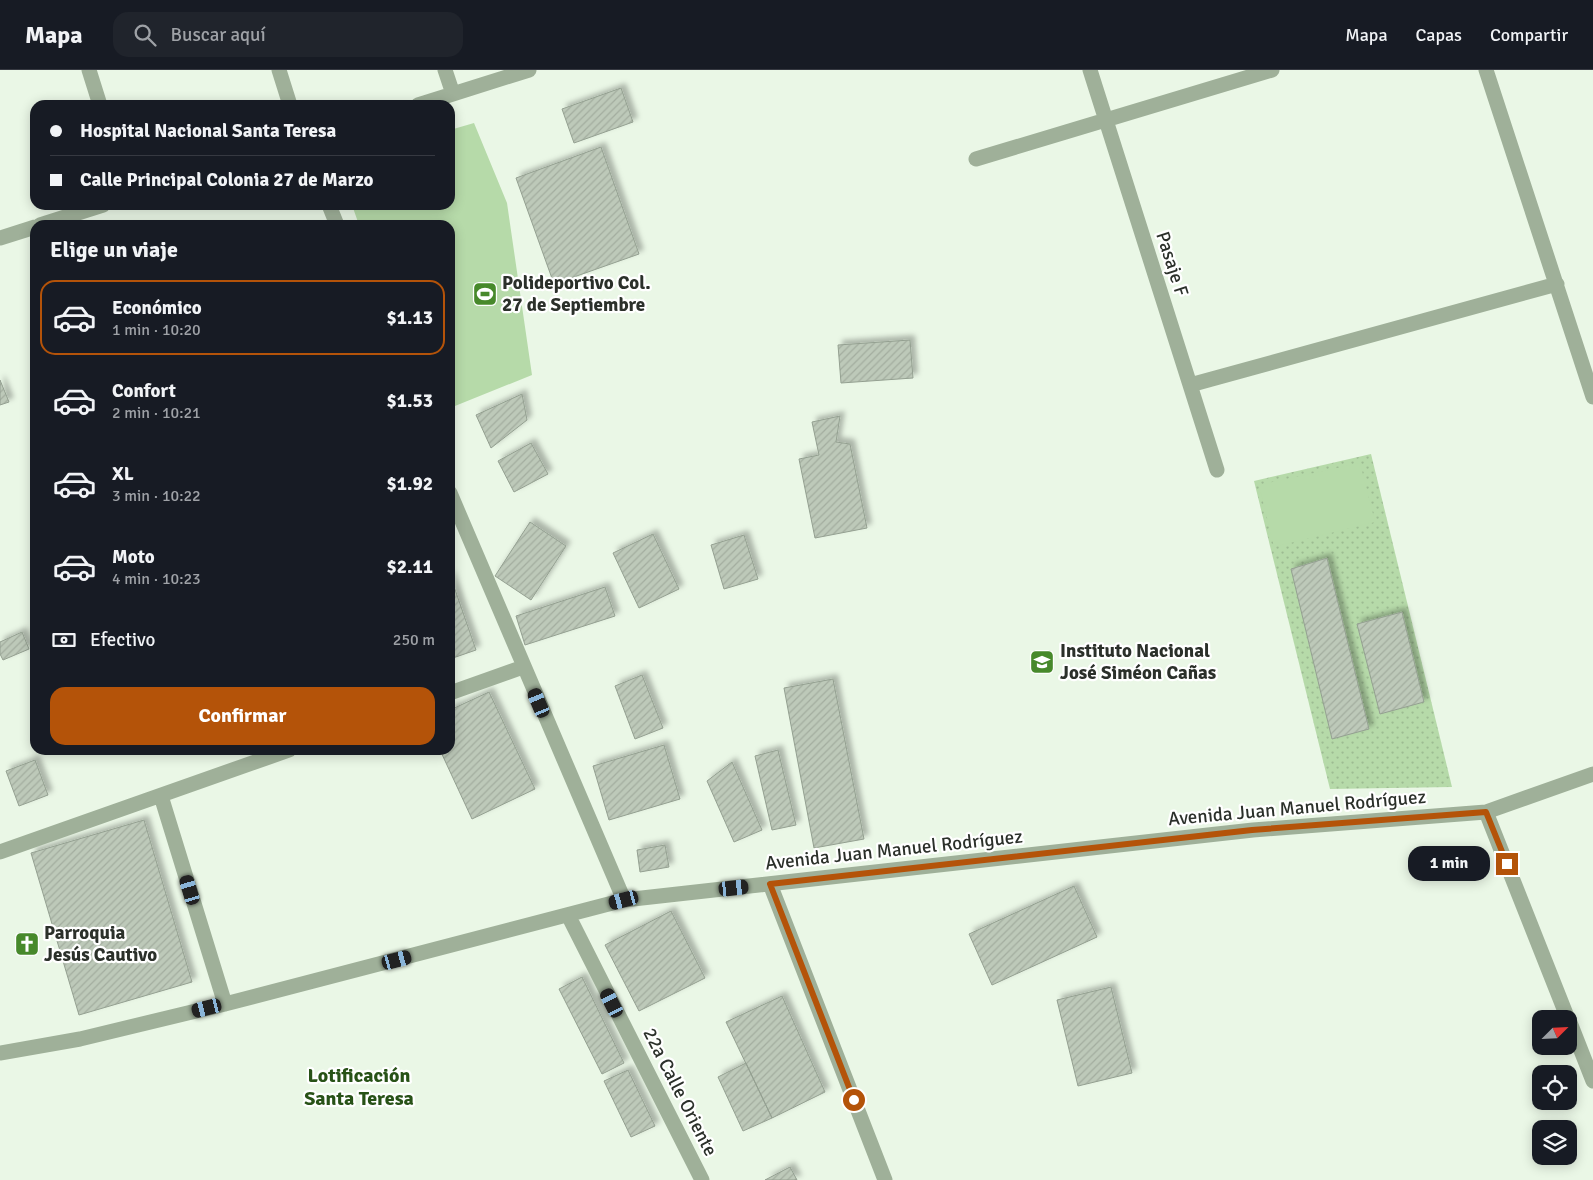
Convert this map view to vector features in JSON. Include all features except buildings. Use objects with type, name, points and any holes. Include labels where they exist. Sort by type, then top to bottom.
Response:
[{"type":"street","points":[[88,70],[98,100]]},
{"type":"street","points":[[279,70],[288,100]]},
{"type":"street","points":[[445,70],[453,94]]},
{"type":"street","points":[[434,100],[529,70]]},
{"type":"street","name":"Pasaje F","points":[[1090,70],[1217,470]]},
{"type":"street","points":[[976,159],[1272,70]]},
{"type":"street","points":[[1486,70],[1593,397]]},
{"type":"street","points":[[56,220],[87,210]]},
{"type":"street","points":[[0,238],[30,229]]},
{"type":"street","points":[[1190,384],[1557,284]]},
{"type":"street","points":[[455,505],[624,900]]},
{"type":"street","points":[[455,691],[523,667]]},
{"type":"street","points":[[0,852],[276,755]]},
{"type":"street","name":"Avenida Juan Manuel Rodríguez","points":[[0,1053],[80,1039],[225,1004],[624,900],[1252,830],[1486,812],[1593,774]]},
{"type":"street","points":[[161,796],[225,1004]]},
{"type":"street","points":[[1486,812],[1565,1010]]},
{"type":"street","points":[[770,884],[885,1180]]},
{"type":"street","name":"22a Calle Oriente","points":[[568,915],[702,1180]]},
{"type":"street","points":[[1578,1042],[1593,1081]]},
{"type":"green space","name":"Polideportivo Col. 27 de Septiembre","points":[[474,123],[507,203],[532,375],[455,406],[455,220],[357,220],[354,210],[455,210],[455,129]]},
{"type":"green space","points":[[1371,454],[1452,787],[1330,789],[1254,481]]},
{"type":"green space","points":[[1360,463],[1375,522],[1274,547],[1259,485]]},
{"type":"place","name":"Polideportivo Col. 27 de Septiembre","points":[[485,294]]},
{"type":"place","name":"Instituto Nacional José Siméon Cañas","points":[[1042,662]]},
{"type":"place","name":"Parroquia Jesús Cautivo","points":[[27,944]]},
{"type":"district","name":"Lotificación Santa Teresa","points":[[359,1086]]},
{"type":"route","points":[[854,1100],[770,884],[1252,830],[1486,812],[1507,864]]}]
